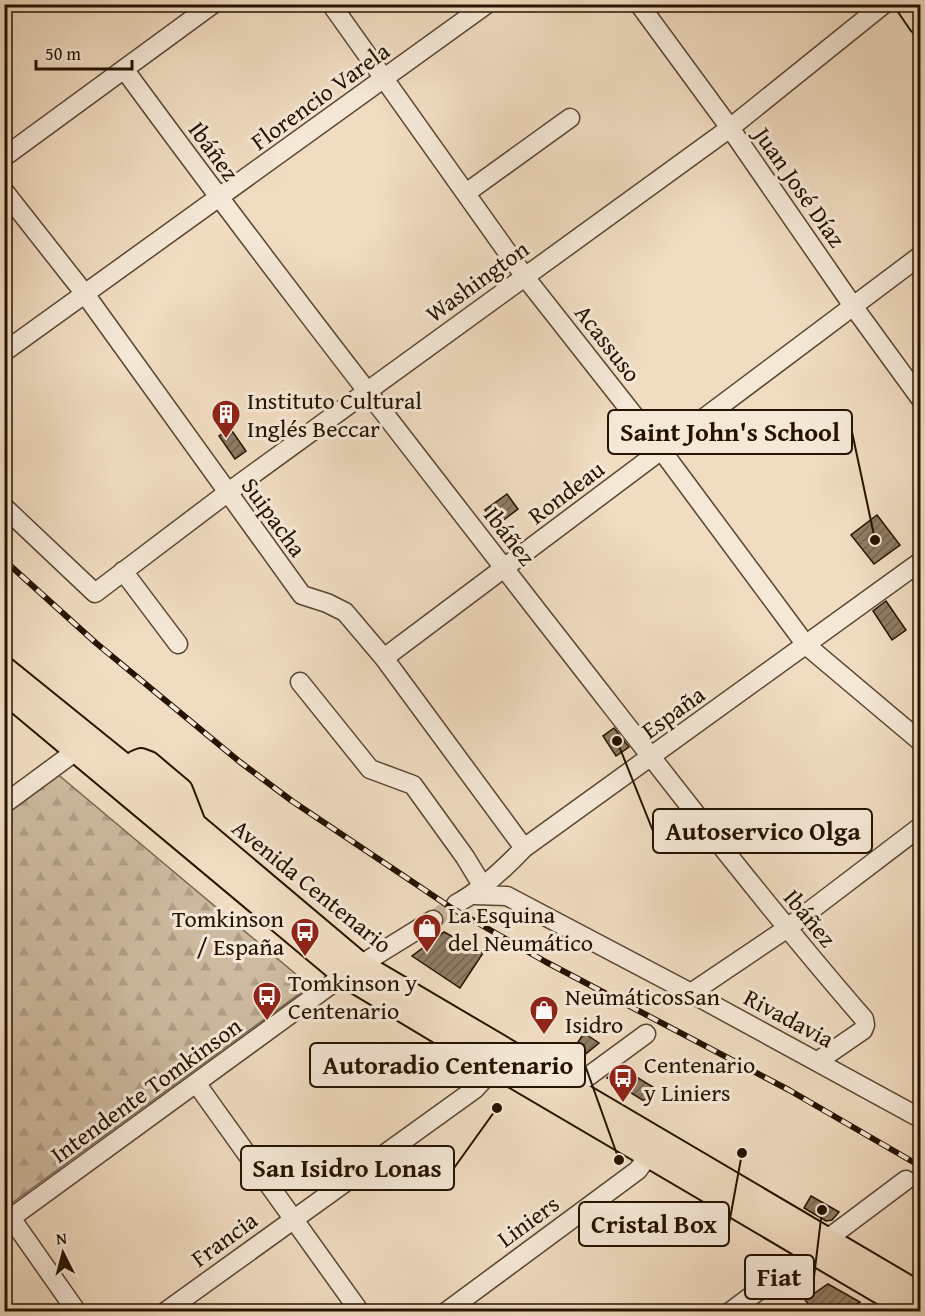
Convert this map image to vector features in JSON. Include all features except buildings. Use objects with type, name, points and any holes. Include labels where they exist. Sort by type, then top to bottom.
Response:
[{"type":"main road","points":[[907,4],[921,23]]},
{"type":"main road","name":"Avenida Centenario","points":[[4,668],[122,777],[352,969],[817,1245],[914,1311]]},
{"type":"main road","name":"Avenida Centenario","points":[[4,691],[76,751],[122,777]]},
{"type":"main road","name":"Avenida Centenario","points":[[122,777],[136,762],[141,760],[154,767],[181,790],[194,825],[352,969]]},
{"type":"main road","name":"Avenida Centenario","points":[[499,1056],[572,1089],[654,1148]]},
{"type":"main road","name":"Avenida Centenario","points":[[817,1245],[921,1294]]},
{"type":"street","points":[[4,157],[213,4]]},
{"type":"street","name":"Acassuso","points":[[331,4],[525,276],[662,451],[806,645],[921,741]]},
{"type":"street","name":"Florencio Varela","points":[[4,352],[487,4]]},
{"type":"street","name":"Juan José Díaz","points":[[639,4],[730,128],[853,306],[921,398]]},
{"type":"street","name":"Washington","points":[[4,507],[95,593],[366,391],[730,128],[884,4]]},
{"type":"street","name":"Ibáñez","points":[[124,69],[219,199],[366,391],[786,929],[864,1019],[863,1030],[818,1061]]},
{"type":"street","points":[[466,192],[570,118]]},
{"type":"street","name":"Suipacha","points":[[4,191],[85,294],[302,595],[345,612],[384,658],[524,848]]},
{"type":"street","name":"Rondeau","points":[[384,658],[921,256]]},
{"type":"street","name":"España","points":[[456,904],[504,869],[524,848],[921,562]]},
{"type":"street","points":[[123,571],[178,644]]},
{"type":"street","points":[[300,682],[370,770],[413,785],[465,857],[478,890]]},
{"type":"street","points":[[4,804],[76,751]]},
{"type":"street","points":[[691,993],[786,929],[921,827]]},
{"type":"street","points":[[504,869],[501,880],[507,896]]},
{"type":"street","name":"Rivadavia","points":[[478,890],[507,896],[921,1118]]},
{"type":"street","points":[[352,969],[433,920]]},
{"type":"street","name":"Intendente Tomkinson","points":[[8,1220],[352,969]]},
{"type":"street","points":[[572,1089],[646,1034]]},
{"type":"street","name":"Francia","points":[[165,1311],[475,1089],[499,1056]]},
{"type":"street","points":[[196,1083],[360,1311]]},
{"type":"street","name":"Liniers","points":[[446,1311],[638,1170],[654,1148]]},
{"type":"street","points":[[730,1311],[906,1180]]},
{"type":"street","points":[[8,1220],[77,1311]]},
{"type":"green space","points":[[55,772],[310,986],[5,1208],[5,810]]},
{"type":"tunnel","points":[[433,920],[456,904]]},
{"type":"railway","points":[[4,560],[96,643],[240,762],[292,801],[450,907],[546,962],[789,1090],[920,1166]]},
{"type":"place","name":"Instituto Cultural Inglés Beccar","points":[[226,440]]},
{"type":"place","name":"Saint John's School","points":[[875,540]]},
{"type":"place","name":"Autoservico Olga","points":[[617,741]]},
{"type":"place","name":"La Esquina del Neumático","points":[[427,954]]},
{"type":"place","name":"Tomkinson / España","points":[[305,958]]},
{"type":"place","name":"Tomkinson y Centenario","points":[[267,1022]]},
{"type":"place","name":"NeumáticosSan Isidro","points":[[544,1036]]},
{"type":"place","name":"Centenario y Liniers","points":[[623,1104]]},
{"type":"place","name":"San Isidro Lonas","points":[[497,1108]]},
{"type":"place","name":"Cristal Box","points":[[742,1153]]},
{"type":"place","name":"Autoradio Centenario","points":[[619,1160]]},
{"type":"place","name":"Fiat","points":[[822,1210]]}]
